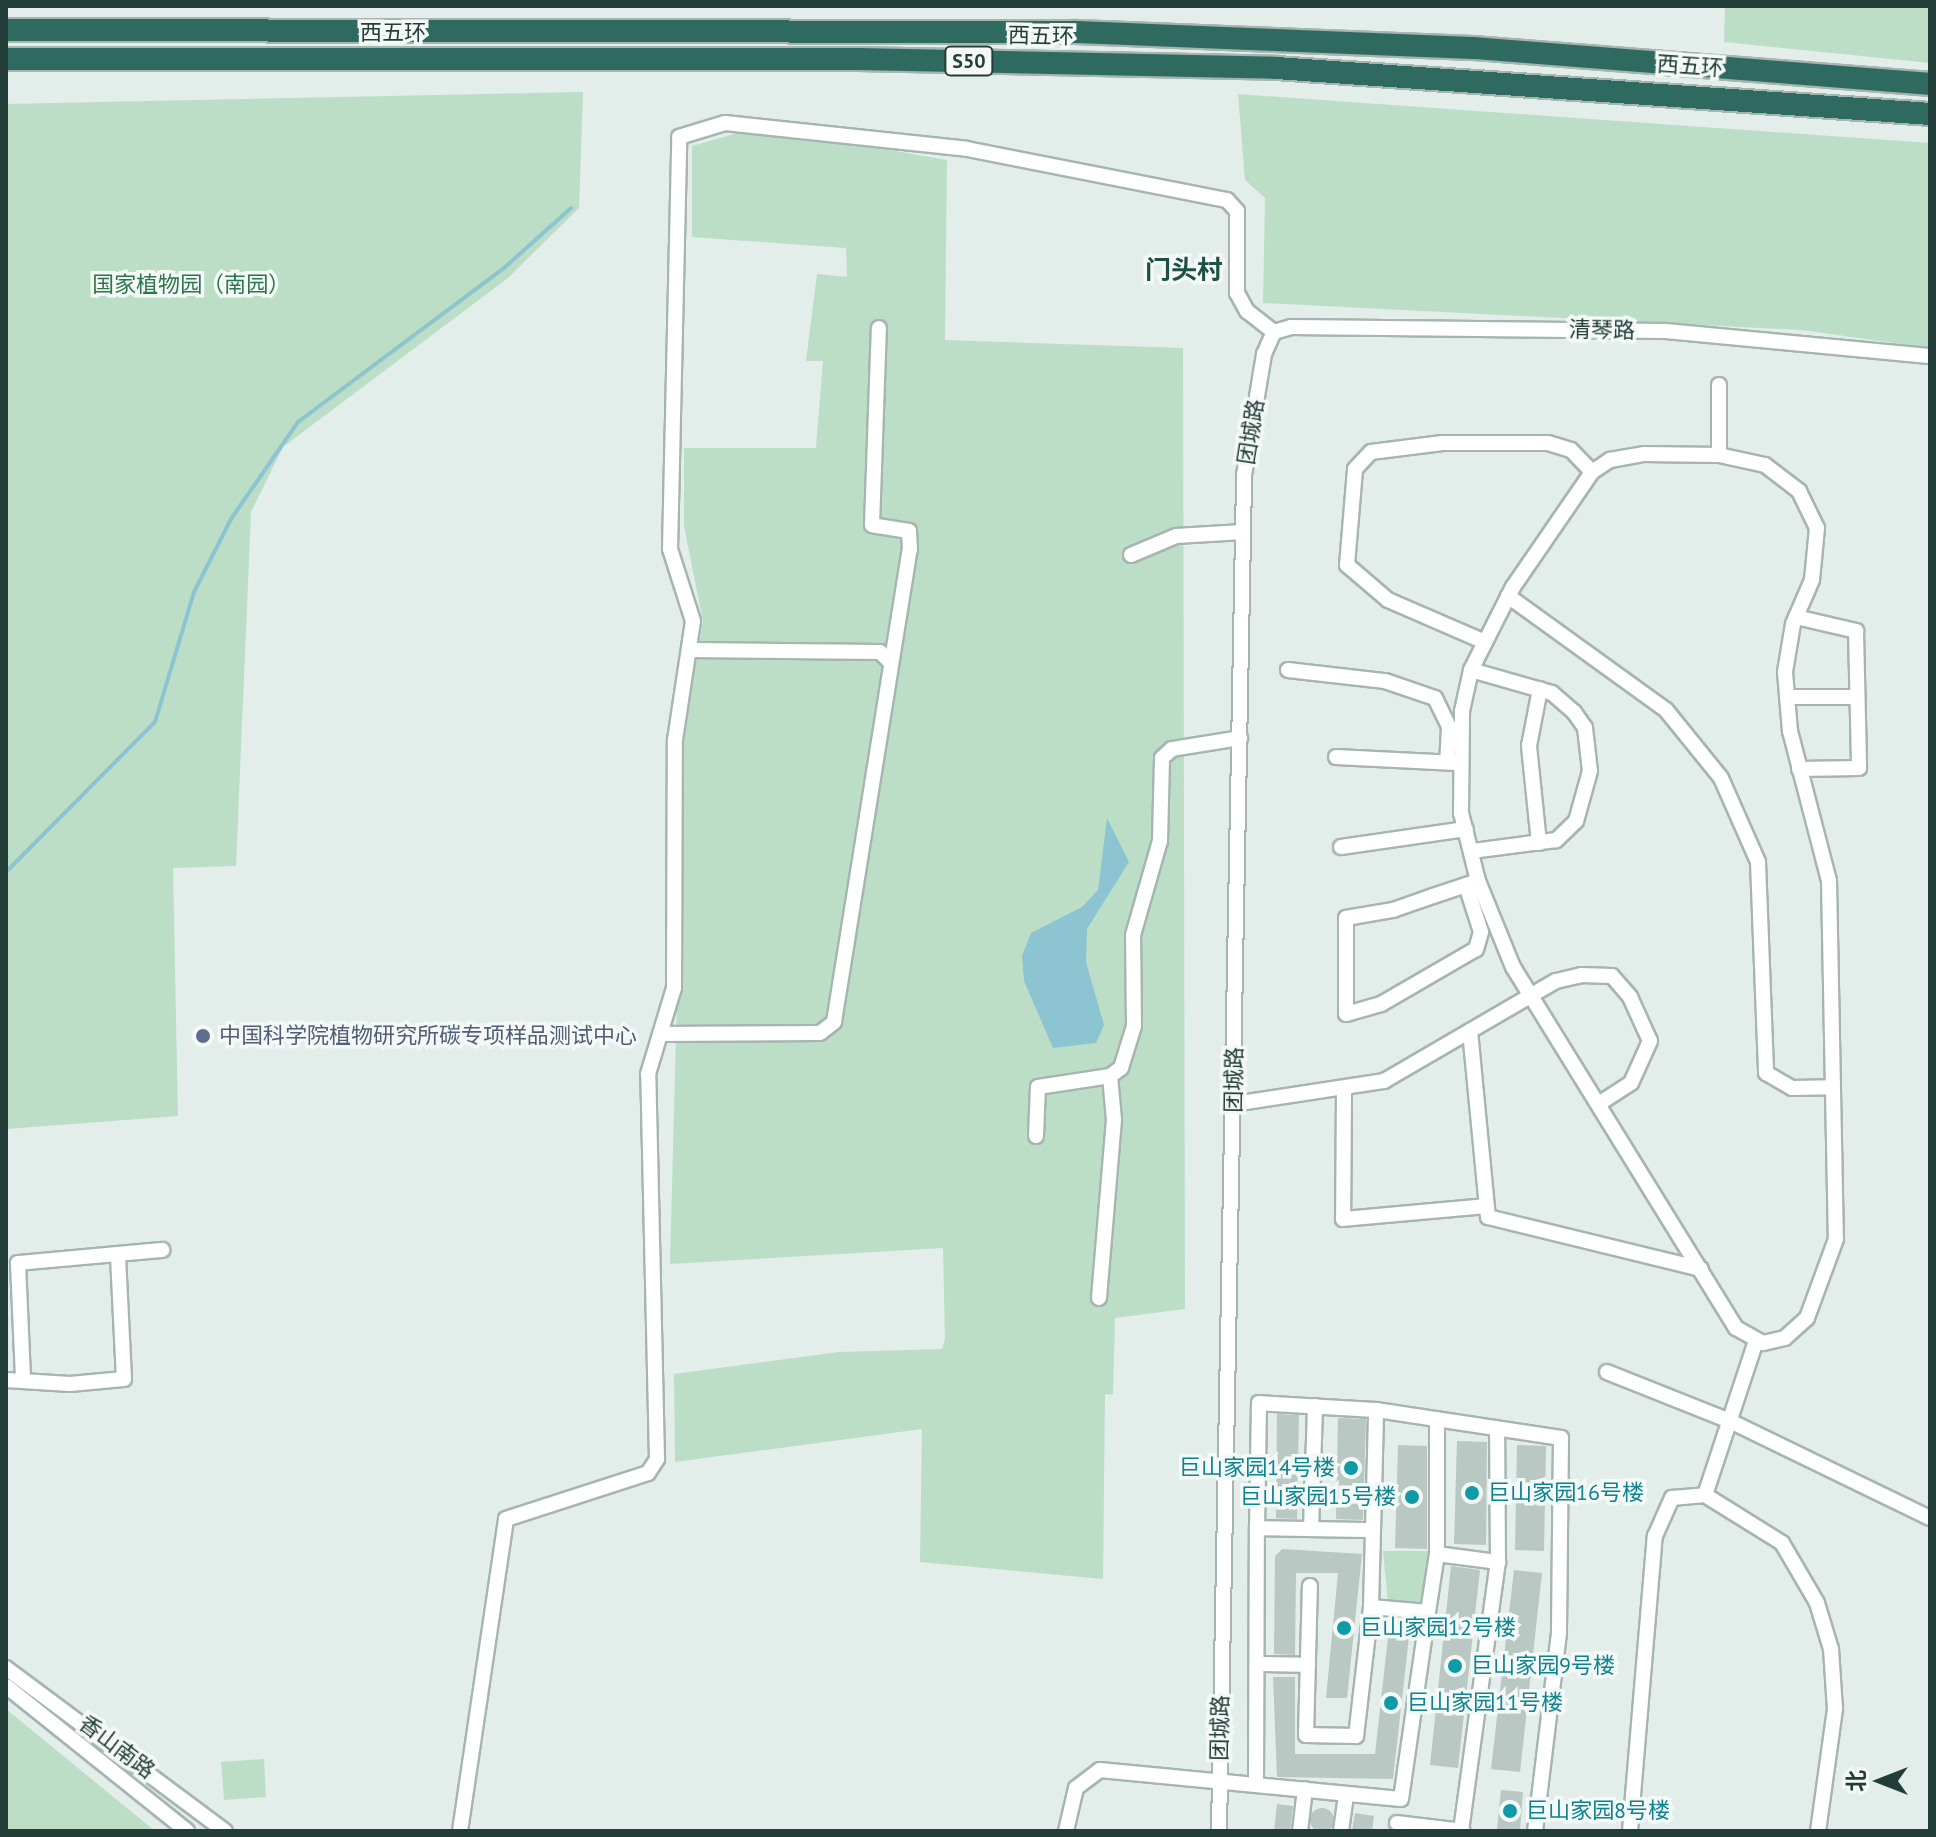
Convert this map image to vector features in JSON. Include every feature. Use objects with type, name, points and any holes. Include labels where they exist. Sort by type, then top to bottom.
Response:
[{"type":"highway","name":"西五环","points":[[6,30],[1076,32],[1474,48],[1930,84]]},
{"type":"highway","name":"西五环","points":[[6,59],[858,59],[1276,68],[1706,93],[1930,114]]},
{"type":"street","points":[[460,1831],[506,1519],[648,1473],[657,1459],[648,1074],[674,988],[675,740],[693,621],[670,549],[679,137],[725,123],[967,149],[1227,200],[1237,211],[1237,293],[1247,311],[1274,332]]},
{"type":"street","name":"清琴路","points":[[1274,332],[1291,327],[1665,331],[1930,356]]},
{"type":"street","points":[[660,1034],[820,1033],[834,1022],[910,541],[909,531],[872,525],[879,328]]},
{"type":"street","name":"团城路","points":[[1219,1831],[1244,475],[1264,354],[1274,332]]},
{"type":"street","points":[[1719,385],[1719,455]]},
{"type":"street","points":[[1485,642],[1388,600],[1347,565],[1355,469],[1371,452],[1442,443],[1548,443],[1571,450],[1592,472]]},
{"type":"street","points":[[1454,763],[1471,670],[1508,596],[1592,472],[1610,460],[1644,454],[1719,455],[1765,465],[1799,491],[1817,528],[1812,580],[1796,617],[1785,672],[1799,769],[1829,881],[1836,1239],[1825,1277],[1807,1318],[1785,1338],[1756,1341],[1736,1328],[1530,995],[1472,883]]},
{"type":"street","points":[[1131,555],[1176,536],[1243,532]]},
{"type":"street","points":[[1508,596],[1666,710],[1721,778],[1758,862],[1766,1073],[1792,1088],[1831,1087]]},
{"type":"street","points":[[1796,617],[1856,631],[1859,768],[1799,769]]},
{"type":"street","points":[[690,650],[880,652],[890,662]]},
{"type":"street","points":[[1288,670],[1385,681],[1435,698],[1449,727],[1472,851],[1472,883],[1481,932],[1476,949],[1381,1004],[1346,1014],[1346,918],[1393,910],[1472,883]]},
{"type":"street","points":[[1471,670],[1540,689],[1574,712],[1585,728],[1590,771],[1576,821],[1556,840],[1472,851]]},
{"type":"street","points":[[1539,843],[1529,746],[1540,689]]},
{"type":"street","points":[[1787,697],[1857,697]]},
{"type":"street","points":[[1036,1136],[1038,1087],[1110,1076],[1121,1068],[1133,1036],[1133,935],[1160,841],[1162,758],[1172,749],[1240,738]]},
{"type":"street","points":[[1336,757],[1454,763]]},
{"type":"street","points":[[1341,847],[1466,829]]},
{"type":"street","points":[[1233,1104],[1344,1091],[1384,1081],[1530,995],[1581,975],[1612,976],[1630,997],[1650,1041],[1644,1064],[1631,1083],[1599,1104]]},
{"type":"street","points":[[1470,1031],[1488,1217],[1515,1228],[1701,1269]]},
{"type":"street","points":[[1099,1298],[1114,1120],[1110,1076]]},
{"type":"street","points":[[1344,1091],[1343,1219],[1485,1206]]},
{"type":"street","points":[[23,1378],[18,1263],[162,1250]]},
{"type":"street","points":[[6,1380],[23,1378],[70,1384],[124,1379],[118,1255]]},
{"type":"street","points":[[1705,1495],[1756,1341]]},
{"type":"street","points":[[1607,1372],[1730,1421],[1930,1518]]},
{"type":"street","points":[[1256,1785],[1259,1403],[1376,1410],[1561,1438],[1559,1633],[1535,1831]]},
{"type":"street","points":[[1311,1529],[1315,1406]]},
{"type":"street","points":[[1310,1586],[1306,1735],[1356,1736],[1371,1607],[1376,1410]]},
{"type":"street","points":[[1437,1419],[1437,1554],[1396,1827],[1462,1831],[1498,1562],[1497,1429]]},
{"type":"street","points":[[1630,1831],[1655,1536],[1672,1498],[1705,1495],[1782,1543],[1817,1603],[1831,1649],[1835,1709],[1818,1831]]},
{"type":"street","points":[[1257,1528],[1372,1530]]},
{"type":"street","points":[[1437,1554],[1498,1562]]},
{"type":"street","points":[[1371,1607],[1428,1612]]},
{"type":"street","points":[[1257,1664],[1308,1665]]},
{"type":"street","name":"香山南路","points":[[6,1668],[225,1831]]},
{"type":"street","name":"香山南路","points":[[6,1686],[187,1831]]},
{"type":"street","points":[[1066,1831],[1076,1788],[1100,1770],[1401,1799]]},
{"type":"street","points":[[1300,1831],[1305,1789]]},
{"type":"street","points":[[1341,1831],[1346,1794]]},
{"type":"green space","points":[[1725,6],[1930,6],[1930,63],[1724,42]]},
{"type":"green space","name":"国家植物园（南园）","points":[[583,92],[579,208],[508,278],[283,447],[251,512],[236,866],[173,868],[178,1116],[6,1129],[6,104]]},
{"type":"green space","points":[[1238,94],[1930,143],[1930,348],[1802,330],[1263,303],[1265,198],[1245,180]]},
{"type":"green space","points":[[758,127],[947,160],[945,340],[1183,348],[1185,1309],[1115,1318],[1113,1395],[1105,1394],[1103,1579],[920,1562],[922,1429],[675,1462],[674,1374],[839,1352],[942,1349],[945,1339],[943,1248],[670,1264],[684,733],[703,622],[684,526],[684,448],[816,448],[823,361],[806,361],[817,274],[847,277],[846,248],[692,237],[692,146]]},
{"type":"green space","points":[[1383,1551],[1433,1551],[1429,1603],[1388,1603]]},
{"type":"green space","points":[[6,1709],[155,1831],[6,1831]]},
{"type":"green space","points":[[264,1759],[266,1797],[224,1800],[221,1762]]},
{"type":"water","points":[[1107,818],[1129,862],[1087,929],[1086,962],[1104,1025],[1096,1043],[1053,1048],[1024,981],[1022,956],[1031,933],[1082,907],[1098,890]]},
{"type":"building","points":[[1277,1414],[1299,1415],[1297,1519],[1276,1518]]},
{"type":"building","name":"巨山家园14号楼","points":[[1338,1418],[1366,1419],[1363,1520],[1336,1519]]},
{"type":"building","name":"巨山家园16号楼","points":[[1457,1441],[1487,1442],[1486,1545],[1454,1544]]},
{"type":"building","name":"巨山家园15号楼","points":[[1398,1445],[1427,1446],[1427,1549],[1395,1548]]},
{"type":"building","points":[[1517,1445],[1546,1446],[1544,1551],[1515,1550]]},
{"type":"building","name":"巨山家园12号楼","points":[[1282,1549],[1362,1554],[1347,1698],[1326,1698],[1338,1573],[1296,1573],[1295,1655],[1274,1654],[1275,1556]]},
{"type":"building","name":"巨山家园9号楼","points":[[1451,1566],[1480,1570],[1458,1768],[1430,1765]]},
{"type":"building","points":[[1514,1570],[1542,1573],[1520,1772],[1491,1769]]},
{"type":"building","name":"巨山家园11号楼","points":[[1389,1628],[1410,1628],[1393,1779],[1277,1777],[1273,1677],[1295,1677],[1295,1754],[1375,1754]]},
{"type":"building","name":"巨山家园8号楼","points":[[1501,1790],[1523,1792],[1520,1831],[1497,1830]]},
{"type":"building","points":[[1277,1804],[1293,1806],[1290,1831],[1274,1831]]},
{"type":"building","points":[[1322,1808],[1331,1811],[1334,1820],[1331,1829],[1322,1832],[1313,1829],[1310,1820],[1313,1811]]},
{"type":"building","points":[[1355,1813],[1374,1816],[1372,1831],[1352,1831]]},
{"type":"waterway","points":[[6,872],[155,722],[194,592],[231,519],[298,422],[504,268],[571,208]]},
{"type":"place","name":"中国科学院植物研究所碳专项样品测试中心","points":[[203,1036]]},
{"type":"place","name":"巨山家园14号楼","points":[[1351,1468]]},
{"type":"place","name":"巨山家园16号楼","points":[[1472,1493]]},
{"type":"place","name":"巨山家园15号楼","points":[[1412,1497]]},
{"type":"place","name":"巨山家园12号楼","points":[[1344,1628]]},
{"type":"place","name":"巨山家园9号楼","points":[[1455,1666]]},
{"type":"place","name":"巨山家园11号楼","points":[[1391,1703]]},
{"type":"place","name":"巨山家园8号楼","points":[[1510,1811]]},
{"type":"district","name":"门头村","points":[[1184,270]]}]
